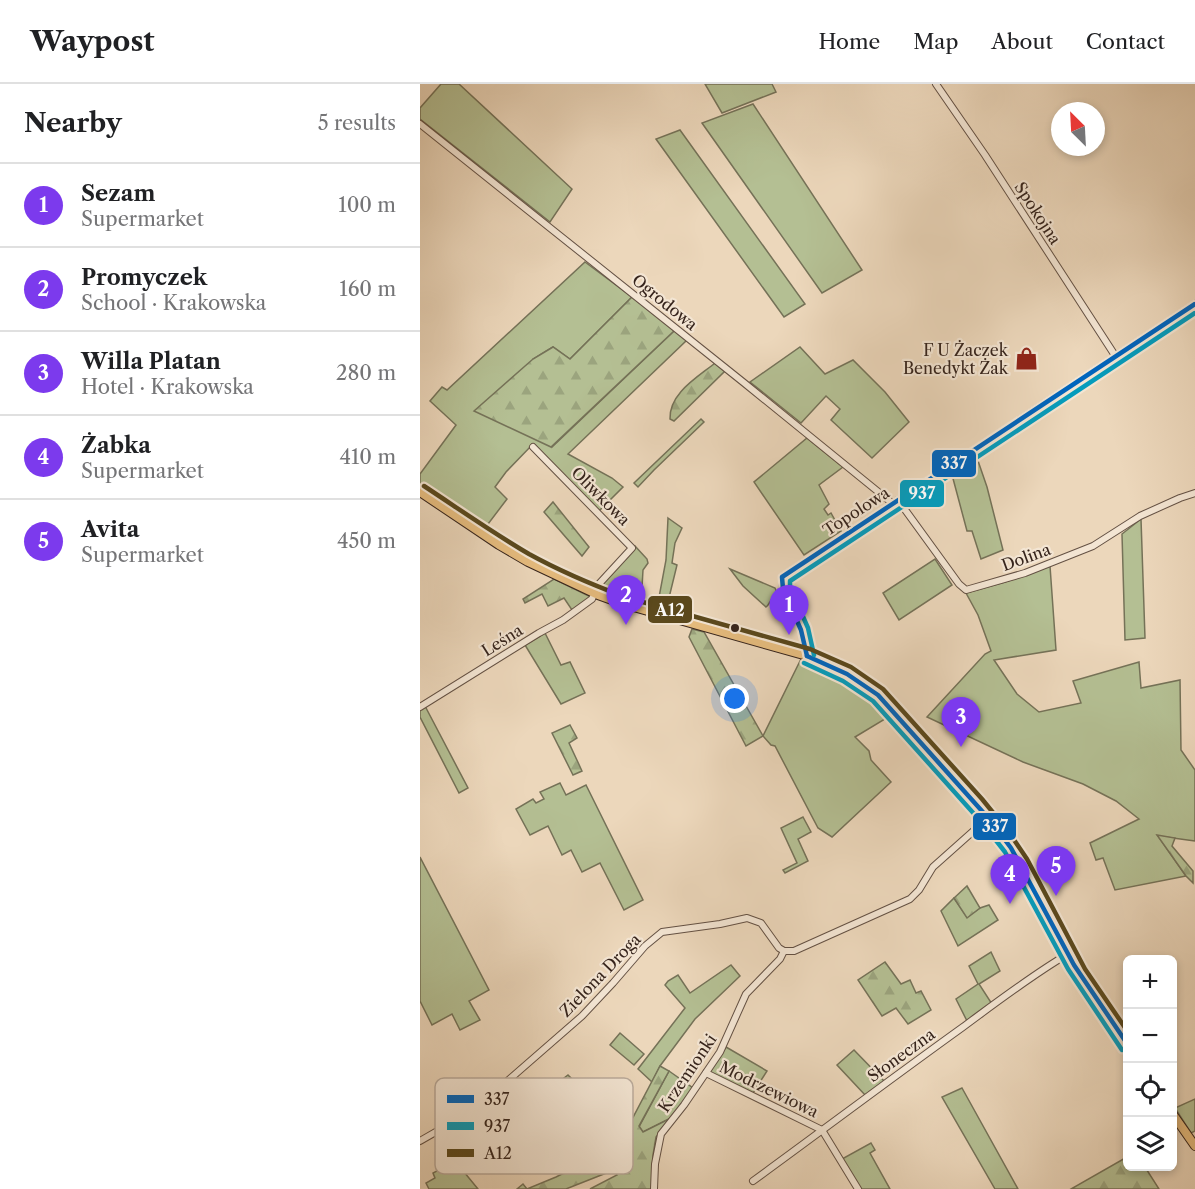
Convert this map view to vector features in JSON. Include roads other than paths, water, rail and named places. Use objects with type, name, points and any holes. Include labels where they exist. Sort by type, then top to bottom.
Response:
[{"type":"main road","points":[[420,492],[519,557],[594,593],[623,604],[807,656],[847,674],[878,695],[988,818],[1011,848],[1068,954],[1123,1039]]},
{"type":"main road","points":[[1176,1117],[1195,1146]]},
{"type":"street","name":"Spokojna","points":[[936,84],[985,154],[1116,357]]},
{"type":"street","name":"Ogrodowa","points":[[420,124],[895,501]]},
{"type":"street","name":"Topolowa","points":[[807,656],[807,647],[783,589],[782,577],[1195,304]]},
{"type":"street","name":"Oliwkowa","points":[[533,447],[632,548],[598,585],[594,593]]},
{"type":"street","name":"Dolina","points":[[895,501],[966,590],[1025,573],[1093,546],[1140,516],[1195,493]]},
{"type":"street","name":"Leśna","points":[[420,707],[563,620],[592,599],[594,593]]},
{"type":"street","points":[[784,951],[794,951],[910,898],[919,890],[933,867],[988,818]]},
{"type":"street","name":"Zielona Droga","points":[[511,1078],[582,1016],[645,946],[662,932],[747,918],[761,923],[779,948],[784,951]]},
{"type":"street","name":"Krzemionki","points":[[654,1189],[655,1164],[661,1134],[720,1052],[746,994],[780,959],[784,951]]},
{"type":"street","name":"Słoneczna","points":[[753,1181],[903,1069],[1068,954]]},
{"type":"street","name":"Modrzewiowa","points":[[706,1074],[822,1130],[858,1189]]},
{"type":"street","name":"Zielona Droga","points":[[420,1141],[435,1132]]},
{"type":"place","name":"F U Żaczek Benedykt Żak","points":[[1026,359]]},
{"type":"place","name":"Promyczek","points":[[626,625]]},
{"type":"place","name":"Sezam","points":[[789,635]]},
{"type":"place","name":"Willa Platan","points":[[961,747]]},
{"type":"place","name":"Avita","points":[[1056,896]]},
{"type":"place","name":"Żabka","points":[[1010,904]]}]
